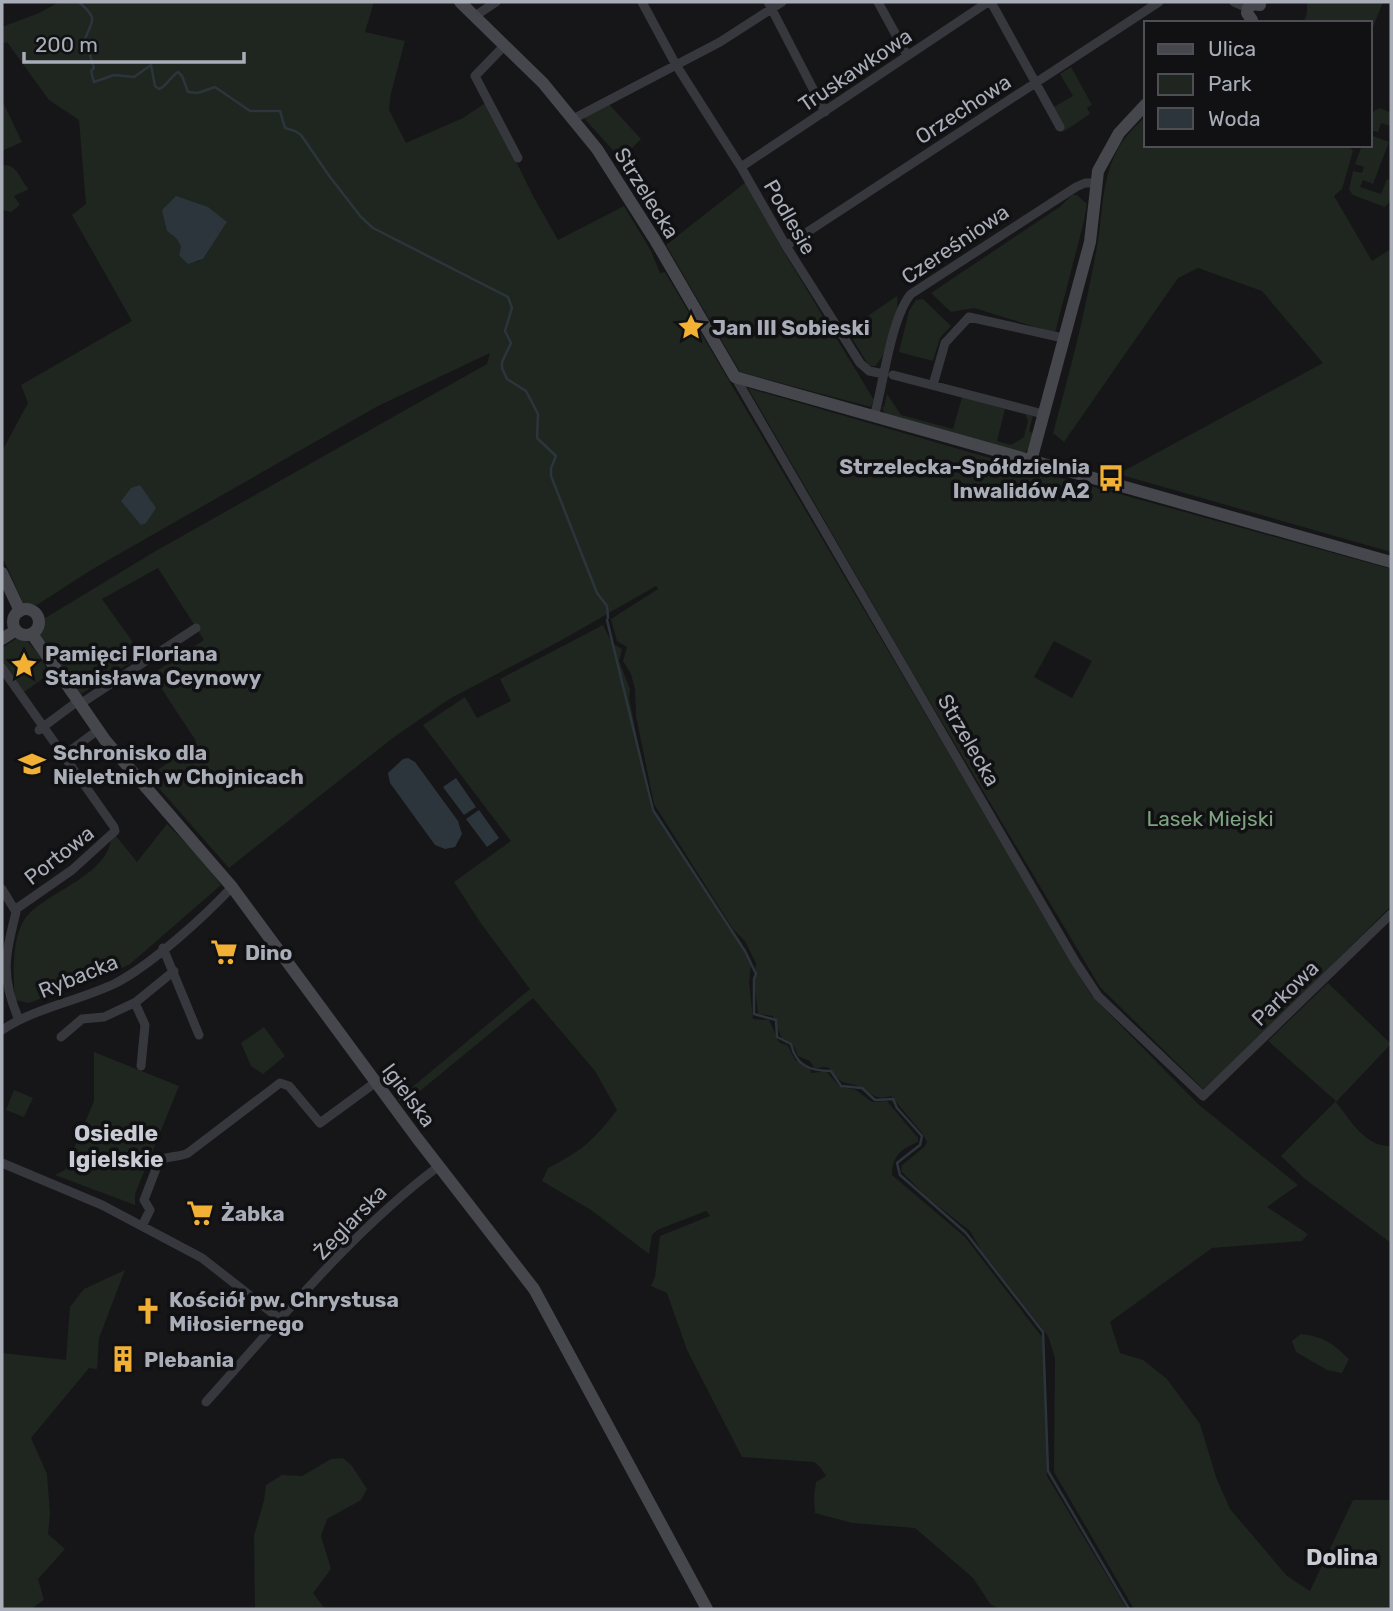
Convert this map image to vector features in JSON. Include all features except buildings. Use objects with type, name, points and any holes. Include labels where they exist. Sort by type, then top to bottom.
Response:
[{"type":"street","name":"Strzelecka","points":[[460,2],[543,83],[597,149],[735,377],[1075,961],[1098,996],[1203,1097]]},
{"type":"street","points":[[475,16],[496,2]]},
{"type":"street","name":"Podlesie","points":[[642,2],[676,65],[860,363],[870,371],[1043,414]]},
{"type":"street","points":[[573,119],[720,42],[770,5],[782,2]]},
{"type":"street","points":[[878,2],[907,55]]},
{"type":"street","points":[[989,2],[1060,127]]},
{"type":"street","name":"Truskawkowa","points":[[741,167],[989,2]]},
{"type":"street","name":"Orzechowa","points":[[786,246],[1159,2]]},
{"type":"street","points":[[1234,2],[1255,11]]},
{"type":"street","points":[[770,5],[825,112]]},
{"type":"street","points":[[505,46],[475,76],[518,158]]},
{"type":"street","points":[[1031,461],[1090,242],[1098,171],[1114,140],[1130,118],[1144,106]]},
{"type":"street","name":"Czereśniowa","points":[[873,417],[888,374],[902,308],[911,294],[1076,187],[1095,183]]},
{"type":"street","points":[[933,385],[945,342],[969,317],[1063,338]]},
{"type":"street","points":[[735,377],[1391,562]]},
{"type":"street","points":[[2,573],[20,611]]},
{"type":"street","points":[[31,610],[38,616],[40,625],[32,634],[22,635],[16,630],[13,622],[20,611],[31,610]]},
{"type":"street","points":[[41,728],[196,628]]},
{"type":"street","points":[[2,639],[16,630]]},
{"type":"street","name":"Igielska","points":[[32,634],[98,730],[232,887],[534,1289],[707,1609]]},
{"type":"street","name":"Portowa","points":[[2,668],[41,728],[115,831],[72,870],[16,909],[2,978],[10,1004],[19,1020]]},
{"type":"street","points":[[63,756],[98,730]]},
{"type":"street","name":"Rybacka","points":[[2,1030],[19,1020],[116,983],[134,973],[232,887]]},
{"type":"street","name":"Portowa","points":[[2,890],[16,909]]},
{"type":"street","name":"Parkowa","points":[[1203,1097],[1391,914]]},
{"type":"street","points":[[163,948],[199,1035]]},
{"type":"street","points":[[61,1037],[82,1019],[104,1017],[135,1003],[174,971]]},
{"type":"street","points":[[135,1003],[145,1025],[141,1066]]},
{"type":"street","points":[[142,1226],[150,1210],[144,1200],[159,1161],[188,1153],[280,1083],[289,1086],[320,1123],[376,1082]]},
{"type":"street","points":[[2,1163],[75,1192],[202,1258],[280,1319]]},
{"type":"street","name":"Żeglarska","points":[[206,1402],[280,1319],[404,1192],[439,1166]]},
{"type":"green space","points":[[59,2],[374,2],[365,32],[405,41],[389,110],[406,143],[463,118],[487,102],[533,196],[558,240],[624,206],[651,251],[660,273],[665,272],[1091,995],[1198,1104],[1298,1185],[1267,1207],[1308,1234],[1302,1241],[1212,1248],[1110,1322],[1120,1353],[1143,1360],[1167,1379],[1200,1424],[1216,1477],[1230,1509],[1287,1576],[1310,1591],[1353,1500],[1391,1500],[1391,1609],[1134,1609],[1054,1472],[1055,1358],[1048,1336],[981,1250],[970,1231],[928,1198],[901,1171],[902,1165],[927,1142],[891,1096],[875,1096],[858,1086],[843,1082],[829,1068],[815,1069],[810,1061],[798,1056],[793,1045],[782,1039],[773,1016],[758,1014],[754,979],[756,963],[745,941],[733,929],[654,804],[636,716],[635,689],[631,674],[623,661],[627,647],[617,641],[611,619],[658,589],[656,586],[560,641],[451,698],[394,737],[229,868],[149,777],[196,741],[152,674],[204,640],[158,568],[102,599],[142,655],[81,694],[39,635],[42,620],[154,552],[487,364],[490,353],[378,406],[91,570],[37,605],[23,603],[2,556],[2,451],[28,403],[21,385],[132,321],[72,215],[86,204],[79,120],[49,100],[7,42],[2,44],[2,27]],"holes":[[[227,222],[203,259],[197,262],[179,255],[181,246],[176,238]]]},
{"type":"green space","points":[[1307,2],[1383,2],[1372,30],[1372,21],[1304,21]]},
{"type":"green space","points":[[1071,67],[1092,105],[1087,108],[1090,114],[1063,132],[1052,108],[1073,96],[1060,74]]},
{"type":"green space","points":[[2,100],[22,142],[2,151]]},
{"type":"green space","points":[[607,102],[641,139],[621,159],[582,116]]},
{"type":"green space","points":[[1380,108],[1391,113],[1390,126],[1381,123],[1378,132],[1372,130],[1374,111]]},
{"type":"green space","points":[[1144,118],[1144,147],[1350,147],[1353,151],[1342,189],[1334,196],[1372,261],[1391,249],[1391,552],[1118,474],[1323,363],[1262,291],[1198,268],[1178,278],[1064,442],[1053,433],[1088,293],[1108,175],[1119,148]]},
{"type":"green space","points":[[1372,136],[1389,142],[1373,184],[1363,180],[1360,187],[1381,194],[1387,179],[1391,180],[1391,200],[1385,207],[1353,195],[1349,190],[1353,171],[1362,173],[1364,167],[1355,164],[1361,147],[1372,147]]},
{"type":"green space","points":[[6,165],[17,171],[29,189],[14,196],[20,205],[11,212],[2,210],[2,166]]},
{"type":"green space","points":[[746,182],[782,249],[874,400],[871,407],[740,372],[666,245]]},
{"type":"green space","points":[[1072,195],[1077,195],[1087,204],[1055,333],[974,308],[951,312],[931,293],[1061,206]]},
{"type":"green space","points":[[897,296],[897,312],[888,344],[880,361],[875,366],[869,366],[847,330]]},
{"type":"green space","points":[[923,299],[951,326],[940,338],[933,361],[899,352],[909,311],[916,300]]},
{"type":"green space","name":"Lasek Miejski","points":[[748,388],[1391,569],[1391,906],[1262,1035],[1203,1089],[1100,987],[911,670]],"holes":[[[1054,641],[1092,661],[1072,698],[1034,677]]]},
{"type":"green space","points":[[887,394],[901,415],[953,429],[962,397],[1005,409],[997,441],[1011,445],[1024,437],[1028,421],[1025,414],[1033,416],[1029,431],[1034,434],[1030,448],[1024,453],[885,415],[882,407]]},
{"type":"green space","points":[[603,625],[612,643],[622,649],[619,661],[630,689],[629,698],[651,809],[744,950],[751,966],[749,982],[753,1019],[769,1020],[779,1042],[788,1046],[795,1060],[807,1065],[812,1073],[826,1071],[839,1086],[856,1090],[872,1102],[887,1101],[918,1138],[918,1142],[907,1147],[896,1158],[892,1175],[965,1237],[1042,1337],[1046,1375],[1047,1476],[1127,1609],[1001,1609],[991,1605],[973,1578],[915,1528],[852,1523],[815,1513],[816,1482],[826,1476],[814,1462],[742,1457],[687,1350],[667,1293],[651,1286],[655,1277],[660,1236],[710,1216],[706,1211],[657,1230],[652,1235],[649,1254],[591,1210],[542,1181],[548,1168],[586,1144],[617,1110],[595,1071],[533,998],[403,1105],[398,1099],[530,989],[454,882],[511,841],[423,725],[465,697],[477,718],[511,701],[500,679]]},
{"type":"green space","points":[[20,636],[38,653],[48,675],[17,697],[2,676],[2,648]]},
{"type":"green space","points":[[167,824],[201,858],[221,885],[130,964],[29,1003],[15,1000],[16,944],[22,923],[28,915],[88,873],[99,863],[116,836],[137,862]]},
{"type":"green space","points":[[1328,983],[1391,1044],[1336,1102],[1366,1137],[1373,1142],[1391,1146],[1391,1243],[1305,1179],[1281,1156],[1336,1101],[1268,1041]]},
{"type":"green space","points":[[264,1027],[285,1056],[263,1074],[251,1066],[241,1043]]},
{"type":"green space","points":[[94,1052],[179,1086],[135,1194],[135,1205],[55,1175],[65,1170],[94,1101]]},
{"type":"green space","points":[[14,1090],[33,1098],[24,1117],[6,1110]]},
{"type":"green space","points":[[125,1270],[99,1338],[97,1369],[89,1368],[31,1438],[47,1474],[50,1514],[48,1534],[65,1549],[38,1579],[44,1600],[31,1609],[2,1609],[2,1353],[66,1360],[70,1307],[84,1289]]},
{"type":"green space","points":[[1301,1334],[1328,1342],[1349,1359],[1342,1373],[1327,1370],[1296,1352],[1292,1341]]},
{"type":"green space","points":[[343,1458],[352,1466],[367,1489],[361,1500],[327,1519],[321,1536],[331,1569],[313,1593],[325,1609],[255,1609],[254,1536],[266,1485],[282,1475],[302,1476],[331,1459]]},
{"type":"water","points":[[176,196],[208,207],[227,222],[203,259],[188,264],[179,255],[181,246],[176,238],[167,231],[162,210]]},
{"type":"water","points":[[140,485],[156,508],[146,523],[141,525],[121,501],[131,488]]},
{"type":"water","points":[[408,758],[415,762],[458,821],[462,834],[455,847],[445,849],[435,845],[390,783],[388,773],[403,759]]},
{"type":"water","points":[[456,778],[476,807],[464,815],[443,787]]},
{"type":"water","points":[[479,810],[499,838],[487,847],[466,819]]},
{"type":"waterway","points":[[79,2],[92,19],[85,39],[94,68],[91,71],[94,82],[114,75],[134,77],[151,65],[155,86],[159,89],[178,72],[188,92],[198,93],[215,87],[250,111],[280,111],[285,128],[301,135],[330,177],[373,228],[508,297],[512,308],[505,331],[511,343],[502,368],[507,379],[526,391],[538,414],[537,438],[556,456],[551,476],[597,593],[607,606],[608,618]]},
{"type":"waterway","points":[[607,620],[653,810],[745,951],[756,974],[754,1014],[776,1020],[777,1037],[791,1044],[796,1058],[805,1066],[831,1071],[841,1086],[862,1088],[875,1100],[893,1099],[897,1108],[922,1136],[920,1145],[897,1163],[900,1175],[966,1233],[1043,1332],[1048,1471],[1129,1609]]},
{"type":"place","name":"Jan III Sobieski","points":[[691,327]]},
{"type":"place","name":"Strzelecka-Spółdzielnia Inwalidów A2","points":[[1111,478]]},
{"type":"place","name":"Pamięci Floriana Stanisława Ceynowy","points":[[24,665]]},
{"type":"place","name":"Schronisko dla Nieletnich w Chojnicach","points":[[32,764]]},
{"type":"place","name":"Dino","points":[[224,952]]},
{"type":"place","name":"Żabka","points":[[200,1213]]},
{"type":"place","name":"Kościół pw. Chrystusa Miłosiernego","points":[[148,1311]]},
{"type":"place","name":"Plebania","points":[[123,1359]]},
{"type":"district","name":"Osiedle Igielskie","points":[[116,1146]]},
{"type":"district","name":"Dolina","points":[[1342,1557]]}]
